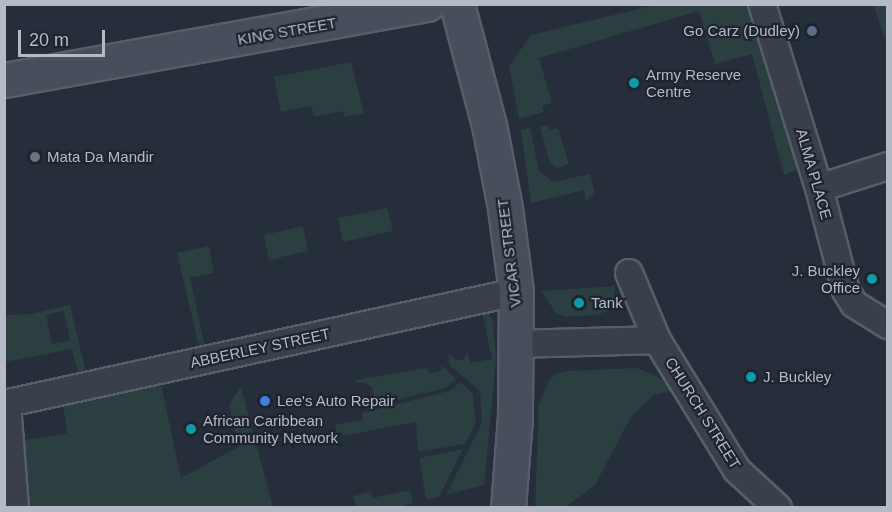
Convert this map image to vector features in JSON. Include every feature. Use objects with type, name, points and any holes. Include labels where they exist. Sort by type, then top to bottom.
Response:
[{"type":"street","name":"KING STREET","points":[[4,80],[427,4]]},
{"type":"street","name":"VICAR STREET","points":[[457,4],[489,125],[505,207],[516,292],[517,344],[504,506]]},
{"type":"street","name":"ALMA PLACE","points":[[762,4],[819,188],[846,291],[854,304],[888,325]]},
{"type":"street","points":[[819,188],[888,166]]},
{"type":"street","name":"CHURCH STREET","points":[[629,273],[657,340],[737,470],[778,507]]},
{"type":"street","name":"ABBERLEY STREET","points":[[6,404],[516,292]]},
{"type":"street","name":"CHURCH STREET","points":[[517,344],[657,340]]},
{"type":"street","points":[[6,404],[15,507]]},
{"type":"shaded area","points":[[655,5],[753,5],[801,168],[784,175],[752,54],[715,64],[699,11],[539,58],[552,103],[542,106],[544,112],[519,119],[509,66],[531,35]]},
{"type":"shaded area","points":[[874,5],[887,5],[887,36],[884,37]]},
{"type":"shaded area","points":[[351,62],[364,113],[344,117],[343,111],[314,117],[311,106],[281,112],[274,77]]},
{"type":"shaded area","points":[[548,125],[550,130],[558,128],[569,164],[557,168],[550,163],[540,127]]},
{"type":"shaded area","points":[[530,128],[539,171],[553,182],[590,174],[595,192],[586,201],[584,190],[531,203],[521,130]]},
{"type":"shaded area","points":[[387,208],[393,231],[343,242],[338,218]]},
{"type":"shaded area","points":[[303,226],[308,251],[269,260],[264,235]]},
{"type":"shaded area","points":[[209,246],[214,273],[190,278],[205,346],[198,343],[177,253]]},
{"type":"shaded area","points":[[615,286],[614,300],[608,311],[596,315],[565,317],[556,313],[541,291]]},
{"type":"shaded area","points":[[70,305],[86,372],[78,373],[72,349],[5,362],[5,315],[31,314]],"holes":[[[64,311],[70,340],[52,344],[46,315]]]},
{"type":"shaded area","points":[[482,312],[489,314],[493,321],[496,360],[484,485],[446,495],[482,423],[480,391],[450,366],[448,355],[463,360],[468,352],[470,363],[492,359]]},
{"type":"shaded area","points":[[442,365],[456,379],[446,388],[361,408],[374,396],[372,387],[364,382],[357,383],[356,380],[425,368],[430,373],[440,371]]},
{"type":"shaded area","points":[[636,368],[655,375],[675,390],[654,395],[631,417],[595,485],[566,507],[535,508],[539,404],[549,380],[558,373],[568,371]]},
{"type":"shaded area","points":[[461,382],[473,394],[476,423],[465,444],[418,452],[416,422],[337,437],[335,425],[363,420],[362,413],[449,391]]},
{"type":"shaded area","points":[[161,384],[181,478],[238,447],[229,404],[241,387],[273,507],[29,507],[24,440],[67,433],[63,405]]},
{"type":"shaded area","points":[[463,449],[439,497],[426,500],[419,458]]},
{"type":"shaded area","points":[[410,490],[413,503],[397,507],[356,507],[353,496],[371,492],[372,498]]},
{"type":"place","name":"Go Carz (Dudley)","points":[[812,31]]},
{"type":"place","name":"Army Reserve Centre","points":[[634,83]]},
{"type":"place","name":"Mata Da Mandir","points":[[35,157]]},
{"type":"place","name":"J. Buckley Office","points":[[872,279]]},
{"type":"place","name":"Tank","points":[[579,303]]},
{"type":"place","name":"J. Buckley","points":[[751,377]]},
{"type":"place","name":"Lee's Auto Repair","points":[[265,401]]},
{"type":"place","name":"African Caribbean Community Network","points":[[191,429]]}]
